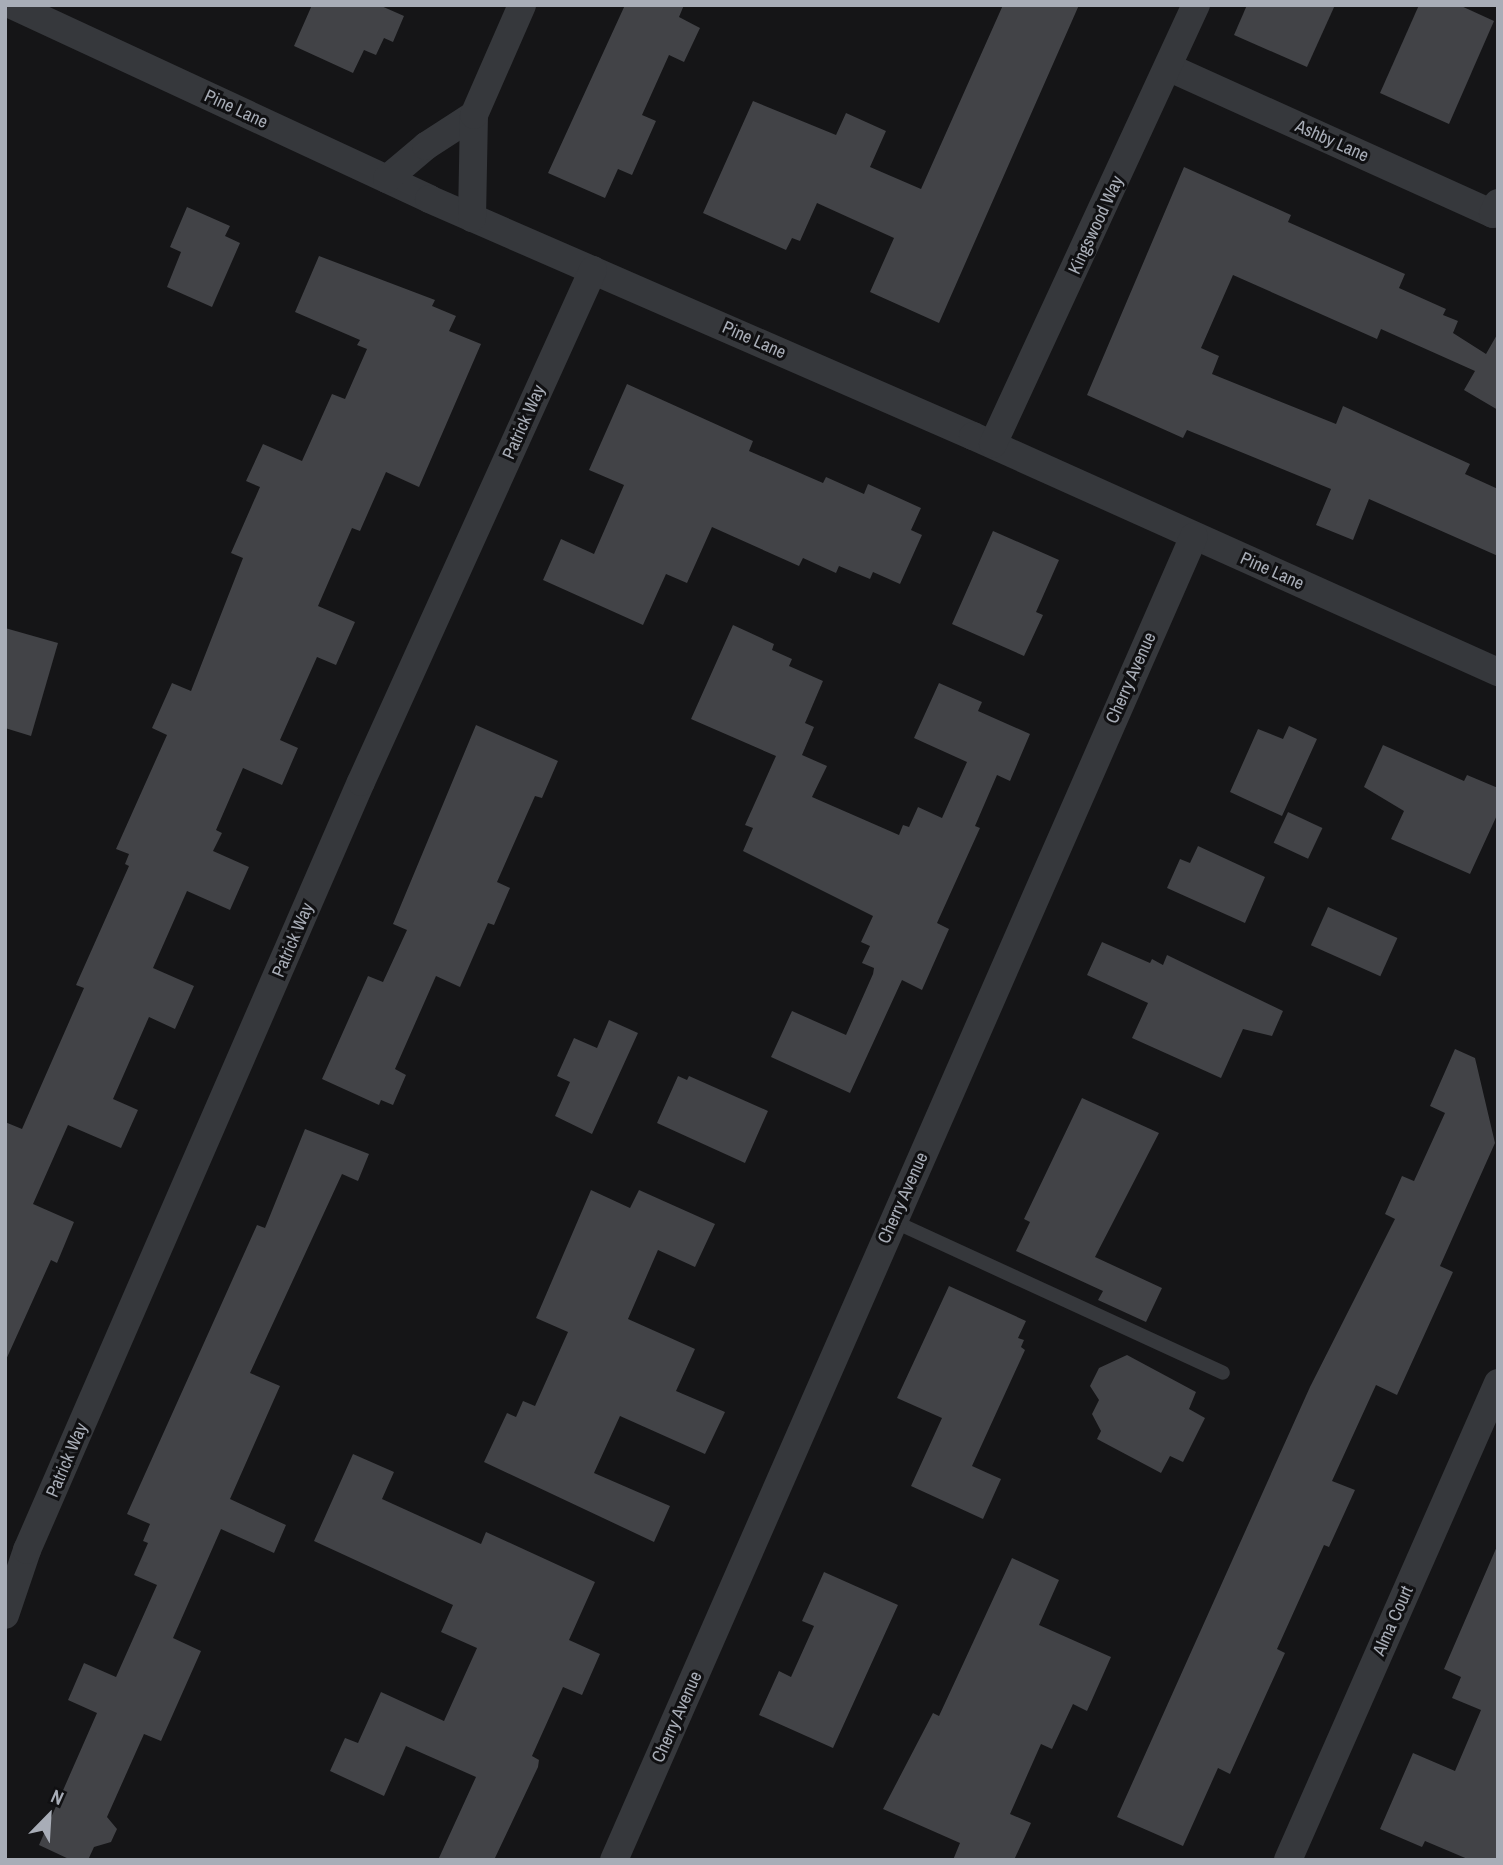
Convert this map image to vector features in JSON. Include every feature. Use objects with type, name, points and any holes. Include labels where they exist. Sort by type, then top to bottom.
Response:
[{"type":"street","name":"Pine Lane","points":[[12,5],[472,218],[993,444],[1498,673]]},
{"type":"street","points":[[472,218],[474,115],[522,5]]},
{"type":"street","name":"Kingswood Way","points":[[993,444],[1170,68],[1196,5]]},
{"type":"street","name":"Ashby Lane","points":[[1170,68],[1495,209]]},
{"type":"street","points":[[387,179],[426,146],[474,115]]},
{"type":"street","name":"Patrick Way","points":[[5,1615],[33,1538],[356,794],[593,270]]},
{"type":"street","name":"Cherry Avenue","points":[[614,1860],[1194,536]]},
{"type":"street","name":"Alma Court","points":[[1288,1860],[1498,1383]]},
{"type":"lane","points":[[893,1221],[1223,1373]]},
{"type":"building","points":[[312,5],[379,5],[404,16],[393,42],[384,38],[376,55],[364,50],[353,73],[294,46]]},
{"type":"building","points":[[625,5],[684,5],[679,17],[700,28],[684,62],[669,55],[642,115],[656,121],[632,175],[618,169],[605,198],[548,173]]},
{"type":"building","points":[[1003,5],[1079,5],[939,323],[870,292],[894,238],[817,203],[800,241],[792,238],[786,250],[703,213],[753,101],[836,135],[846,113],[886,131],[870,167],[921,189]]},
{"type":"building","points":[[1247,5],[1335,5],[1307,67],[1234,35]]},
{"type":"building","points":[[1419,5],[1459,5],[1494,21],[1449,124],[1380,93]]},
{"type":"building","points":[[1184,167],[1291,215],[1288,222],[1405,274],[1399,288],[1446,309],[1443,315],[1458,321],[1453,333],[1486,354],[1498,333],[1498,410],[1464,390],[1475,371],[1381,329],[1377,339],[1233,275],[1201,348],[1219,356],[1212,374],[1336,424],[1343,406],[1470,464],[1465,474],[1498,489],[1498,556],[1369,499],[1353,540],[1316,525],[1331,489],[1187,430],[1183,438],[1087,395]]},
{"type":"building","points":[[187,207],[230,226],[225,236],[240,243],[212,307],[167,287],[181,252],[170,247]]},
{"type":"building","points":[[319,256],[435,300],[432,306],[456,316],[449,331],[481,344],[419,487],[386,472],[360,531],[352,528],[318,606],[355,622],[336,665],[317,657],[280,740],[298,748],[282,785],[243,768],[216,830],[222,833],[213,851],[249,867],[230,910],[187,891],[153,968],[194,986],[175,1029],[149,1017],[113,1099],[138,1110],[121,1148],[68,1125],[33,1204],[74,1222],[57,1263],[51,1260],[5,1362],[5,1122],[22,1129],[84,988],[76,985],[129,866],[125,864],[129,854],[116,849],[167,735],[152,728],[172,683],[191,691],[243,558],[231,553],[260,487],[246,481],[263,444],[302,461],[332,394],[345,399],[367,349],[357,345],[360,340],[295,312]]},
{"type":"building","points":[[627,384],[753,441],[749,451],[823,483],[826,477],[864,494],[868,484],[921,508],[911,530],[922,535],[900,584],[873,572],[870,579],[839,566],[836,573],[803,558],[799,566],[712,527],[687,583],[666,574],[643,625],[543,580],[561,539],[594,554],[624,485],[589,470]]},
{"type":"building","points":[[993,531],[1059,560],[1036,612],[1043,615],[1024,656],[952,624]]},
{"type":"building","points":[[733,625],[774,644],[772,650],[792,659],[789,666],[823,681],[805,723],[814,727],[802,755],[827,766],[812,797],[899,835],[903,825],[909,827],[918,807],[942,818],[967,762],[914,738],[939,683],[982,702],[978,711],[1030,734],[1010,781],[997,775],[975,826],[980,828],[937,923],[949,929],[922,990],[902,980],[850,1093],[771,1057],[792,1011],[846,1035],[873,974],[874,968],[862,963],[870,946],[861,942],[873,916],[743,851],[753,828],[745,825],[776,756],[691,719]]},
{"type":"building","points":[[5,628],[58,643],[31,736],[5,728]]},
{"type":"building","points":[[476,725],[558,761],[542,798],[535,796],[497,882],[510,888],[494,925],[488,923],[460,987],[436,976],[395,1069],[406,1075],[393,1105],[381,1100],[379,1105],[322,1079],[368,976],[383,982],[407,930],[393,924]]},
{"type":"building","points":[[1289,726],[1317,739],[1282,816],[1230,792],[1258,729],[1283,739]]},
{"type":"building","points":[[1383,745],[1464,781],[1467,775],[1498,788],[1498,813],[1470,874],[1391,839],[1404,811],[1364,787]]},
{"type":"building","points":[[1288,812],[1322,828],[1308,859],[1274,843]]},
{"type":"building","points":[[1198,846],[1265,877],[1245,923],[1167,888],[1180,859],[1190,863]]},
{"type":"building","points":[[1328,907],[1397,938],[1380,976],[1311,945]]},
{"type":"building","points":[[1102,942],[1150,963],[1152,959],[1163,965],[1167,955],[1283,1011],[1272,1036],[1243,1029],[1221,1078],[1132,1038],[1148,1003],[1087,975]]},
{"type":"building","points":[[609,1020],[638,1033],[592,1134],[555,1116],[570,1082],[557,1076],[574,1038],[597,1048]]},
{"type":"building","points":[[1455,1049],[1475,1058],[1495,1143],[1440,1266],[1453,1272],[1397,1395],[1376,1385],[1332,1481],[1355,1490],[1329,1547],[1324,1545],[1277,1649],[1285,1653],[1230,1774],[1218,1768],[1183,1846],[1117,1817],[1310,1387],[1395,1219],[1385,1214],[1402,1176],[1414,1181],[1445,1113],[1430,1106]]},
{"type":"building","points":[[678,1076],[687,1080],[689,1076],[768,1111],[745,1163],[657,1123]]},
{"type":"building","points":[[1082,1098],[1159,1133],[1095,1257],[1162,1288],[1146,1322],[1098,1300],[1103,1291],[1016,1251],[1030,1222],[1024,1219]]},
{"type":"building","points":[[305,1129],[369,1154],[358,1181],[342,1174],[250,1373],[280,1386],[230,1499],[286,1525],[274,1553],[221,1529],[173,1638],[201,1651],[161,1741],[144,1734],[107,1817],[117,1829],[111,1842],[94,1847],[88,1860],[71,1860],[39,1845],[97,1713],[68,1700],[84,1663],[116,1677],[157,1585],[134,1575],[148,1543],[143,1541],[150,1524],[127,1514],[257,1225],[265,1228]]},
{"type":"building","points":[[591,1190],[630,1208],[639,1190],[715,1224],[695,1267],[658,1250],[628,1319],[695,1349],[676,1391],[725,1412],[705,1454],[620,1416],[594,1473],[670,1506],[654,1542],[484,1462],[507,1413],[516,1417],[523,1401],[535,1406],[568,1332],[536,1318]]},
{"type":"building","points":[[949,1286],[1026,1321],[1018,1338],[1024,1340],[1021,1347],[1025,1350],[972,1466],[1001,1479],[983,1519],[911,1486],[942,1418],[897,1398]]},
{"type":"building","points":[[1127,1355],[1196,1392],[1189,1409],[1205,1418],[1183,1462],[1170,1456],[1161,1473],[1097,1439],[1101,1431],[1092,1414],[1099,1400],[1090,1386],[1099,1368]]},
{"type":"building","points":[[353,1454],[394,1472],[382,1499],[481,1544],[486,1532],[595,1582],[569,1640],[600,1654],[582,1695],[563,1687],[532,1756],[539,1760],[538,1767],[494,1860],[438,1860],[476,1777],[406,1746],[384,1796],[330,1771],[345,1738],[358,1743],[381,1692],[444,1721],[477,1648],[441,1632],[453,1605],[314,1541]]},
{"type":"building","points":[[1498,1544],[1498,1860],[1470,1860],[1425,1841],[1422,1847],[1380,1829],[1413,1753],[1455,1771],[1481,1710],[1452,1698],[1461,1677],[1444,1669]]},
{"type":"building","points":[[1012,1558],[1059,1580],[1039,1625],[1111,1657],[1087,1711],[1073,1704],[1052,1749],[1041,1744],[1010,1814],[1031,1823],[1014,1860],[953,1860],[960,1843],[883,1809],[933,1713],[939,1716]]},
{"type":"building","points":[[824,1572],[898,1605],[833,1748],[759,1715],[779,1671],[791,1677],[814,1626],[802,1621]]}]
